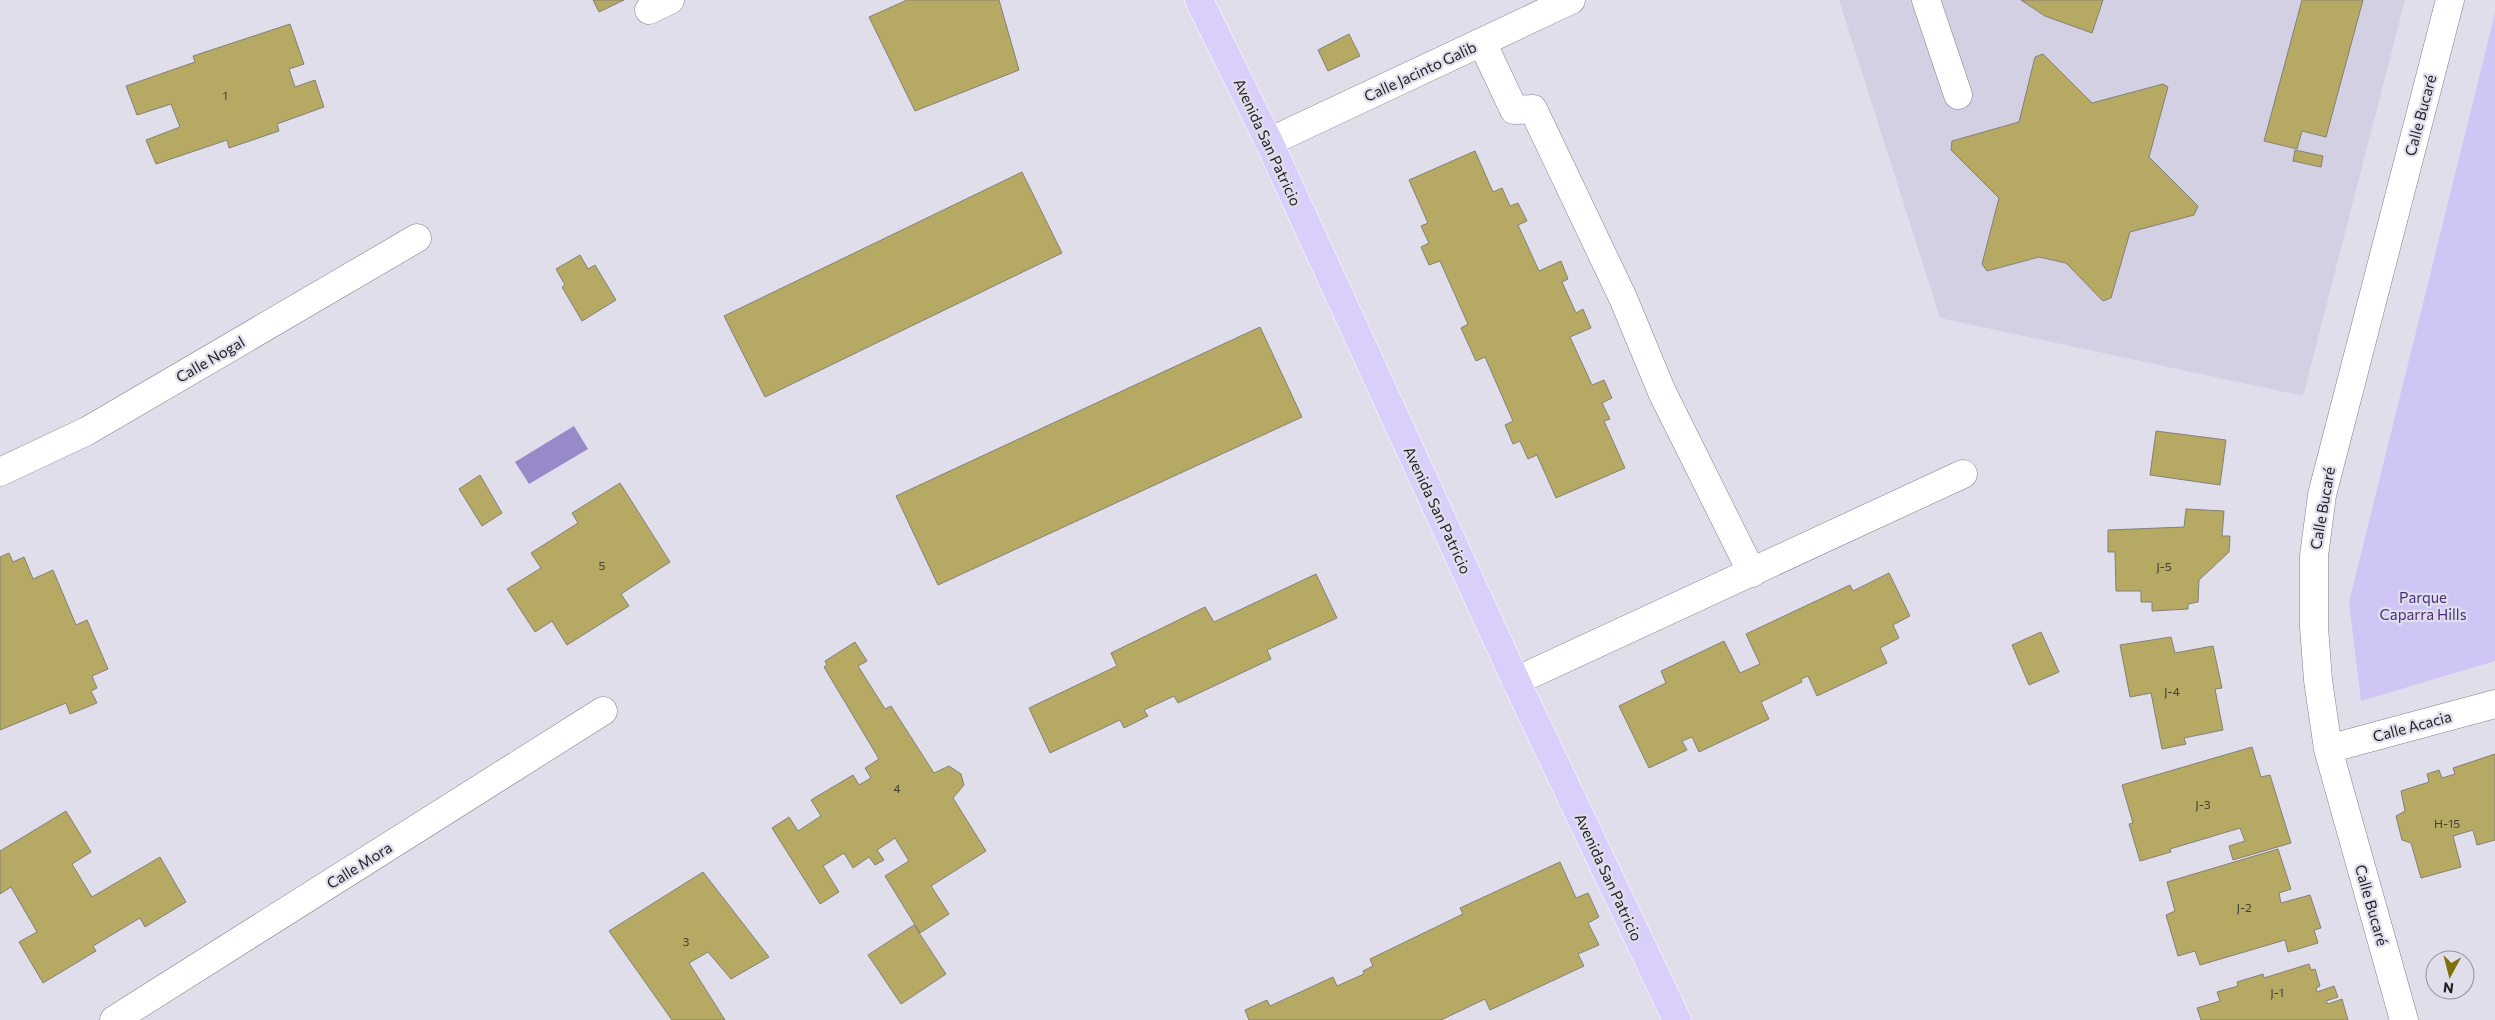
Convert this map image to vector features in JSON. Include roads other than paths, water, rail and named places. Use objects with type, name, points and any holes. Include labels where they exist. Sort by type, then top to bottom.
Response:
[{"type":"main road","name":"Avenida San Patricio","points":[[1200,0],[1269,142],[1516,681],[1677,1020]]},
{"type":"street","name":"Calle Jacinto Galib","points":[[1269,142],[1568,0]]},
{"type":"street","points":[[1926,0],[1958,95]]},
{"type":"street","name":"Calle Bucaré","points":[[2404,1020],[2328,749],[2318,680],[2314,627],[2314,556],[2322,494],[2450,0]]},
{"type":"street","points":[[1482,42],[1514,110],[1533,109],[1623,298],[1662,392],[1752,573]]},
{"type":"street","name":"Calle Nogal","points":[[0,472],[87,431],[417,238]]},
{"type":"street","points":[[1516,681],[1964,474]]},
{"type":"street","name":"Calle Acacia","points":[[2328,749],[2495,704]]},
{"type":"street","name":"Calle Mora","points":[[114,1020],[603,710]]},
{"type":"park label","name":"Parque Caparra Hills","points":[[2423,606]]}]
